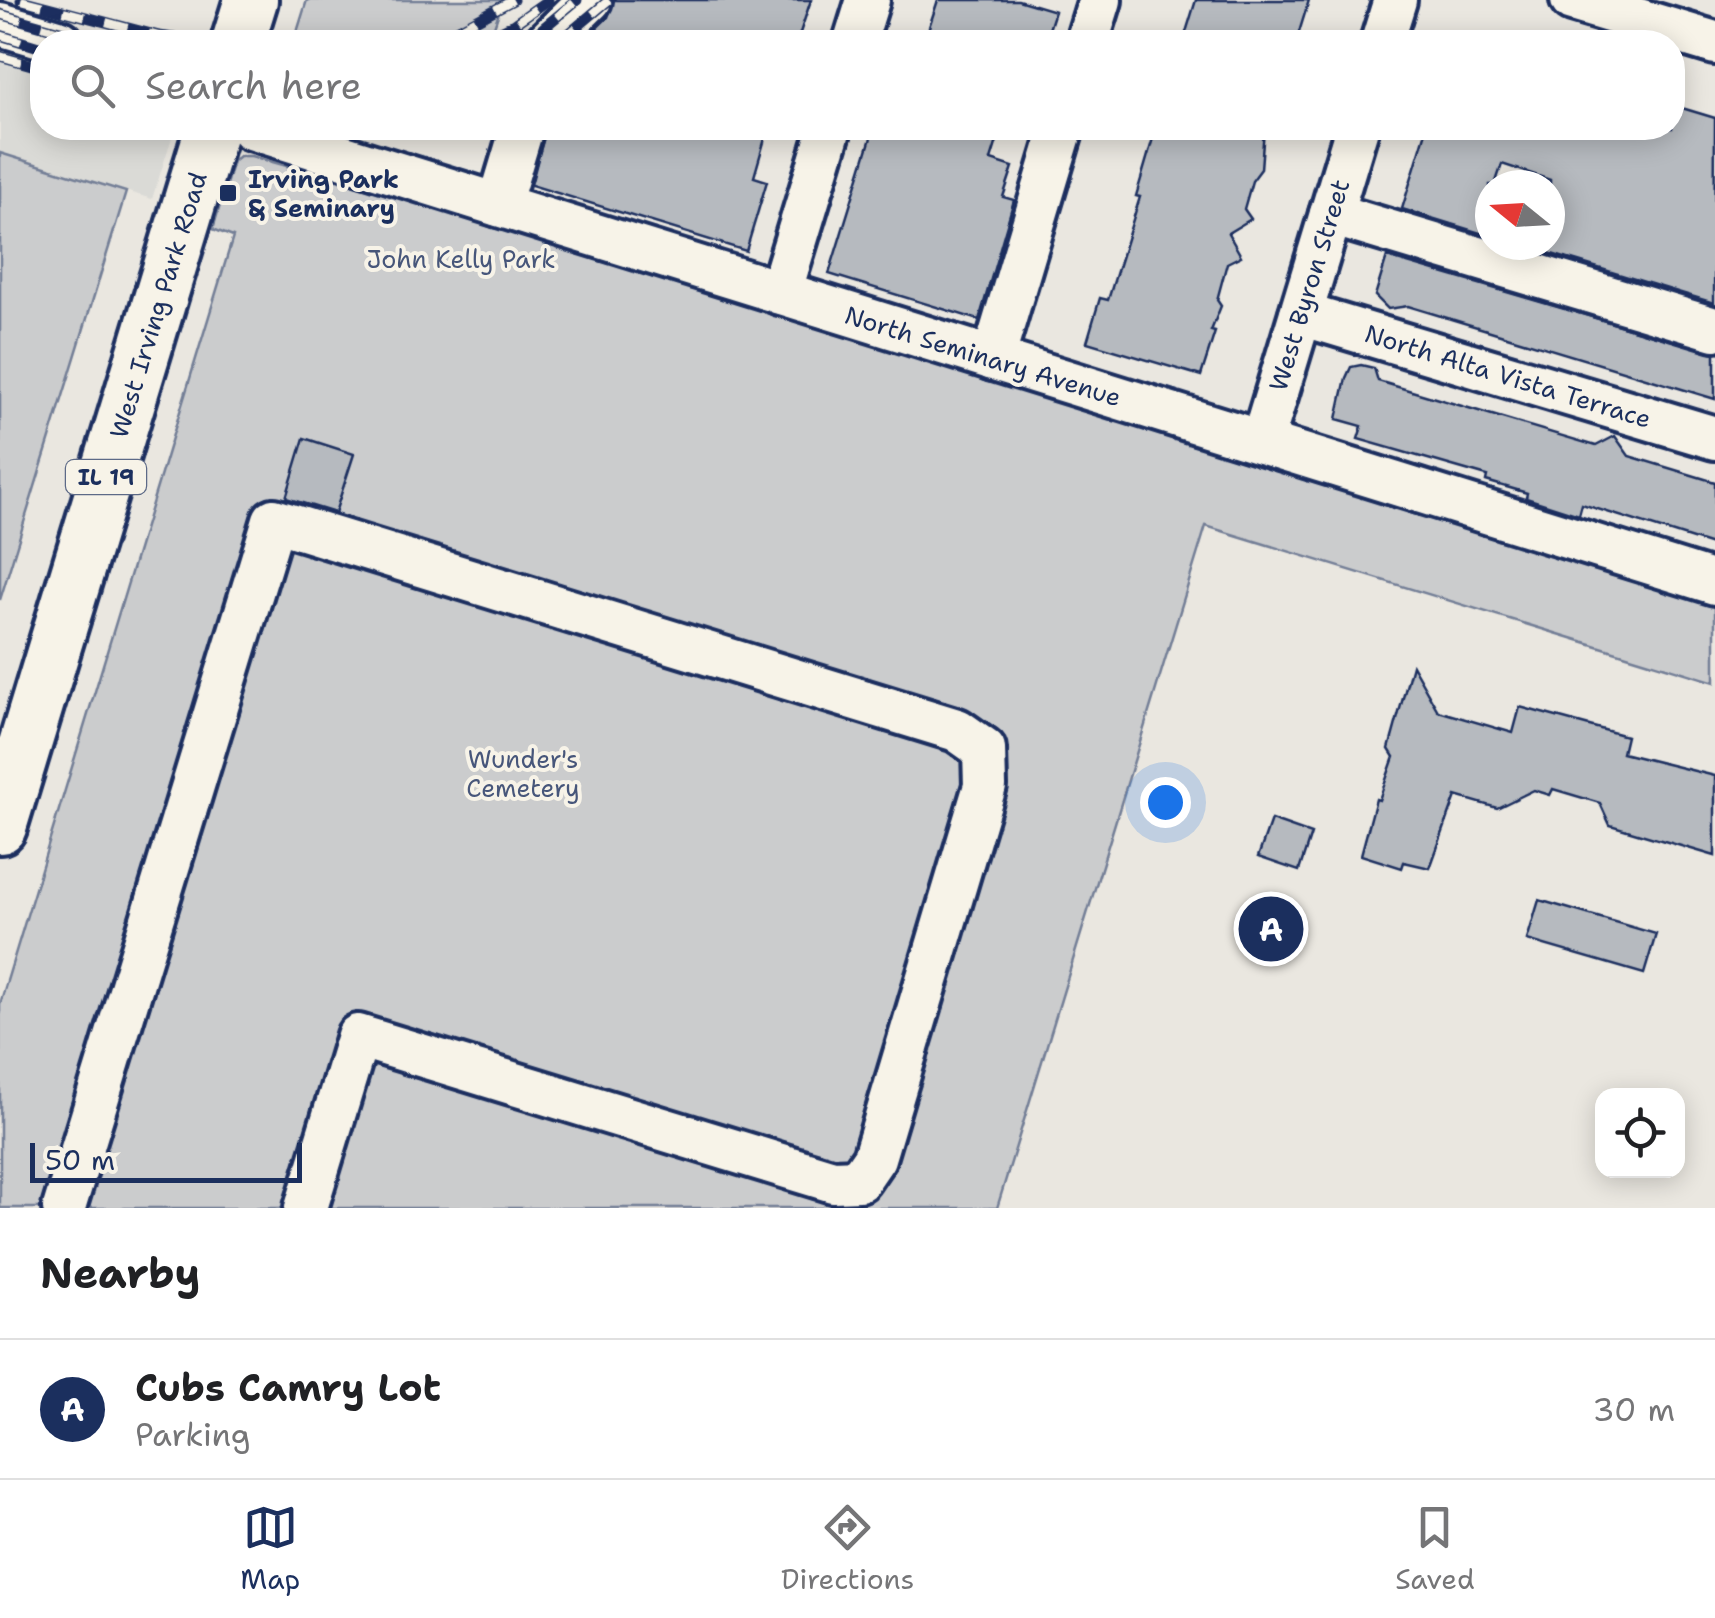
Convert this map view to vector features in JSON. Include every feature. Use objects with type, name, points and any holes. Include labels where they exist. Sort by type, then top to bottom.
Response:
[{"type":"main road","points":[[242,30],[251,0]]},
{"type":"main road","name":"West Irving Park Road","points":[[0,827],[208,140]]},
{"type":"street","points":[[859,30],[868,0]]},
{"type":"street","points":[[1091,30],[1100,0]]},
{"type":"street","points":[[1386,30],[1395,0]]},
{"type":"street","points":[[1572,0],[1672,30]]},
{"type":"street","points":[[559,30],[587,1]]},
{"type":"street","points":[[2,20],[30,30]]},
{"type":"street","points":[[1685,34],[1715,43]]},
{"type":"street","name":"North Seminary Avenue","points":[[290,140],[1715,583]]},
{"type":"street","points":[[499,205],[518,140]]},
{"type":"street","points":[[780,292],[826,140]]},
{"type":"street","points":[[993,359],[1058,140]]},
{"type":"street","name":"West Byron Street","points":[[1262,442],[1353,140]]},
{"type":"street","points":[[1331,214],[1715,329]]},
{"type":"street","name":"North Alta Vista Terrace","points":[[1300,314],[1715,438]]},
{"type":"street","points":[[64,1208],[274,520],[957,730],[984,749],[984,786],[874,1158],[860,1180],[833,1181],[358,1036],[306,1208]]},
{"type":"shaded area","points":[[0,39],[30,48],[30,140],[171,140],[152,199],[0,153]]},
{"type":"green space","points":[[307,0],[503,0],[493,30],[298,30]]},
{"type":"green space","points":[[0,153],[126,192],[0,600]]},
{"type":"green space","name":"Wunder's Cemetery","points":[[239,156],[251,156],[477,219],[1715,598],[1715,682],[1206,526],[997,1208],[0,1208],[0,1004],[233,237],[213,229],[233,161]]},
{"type":"building","points":[[614,0],[811,0],[801,30],[594,30],[608,17]]},
{"type":"building","points":[[938,0],[1018,0],[1055,11],[1049,30],[928,30]]},
{"type":"building","points":[[1196,0],[1309,0],[1300,30],[1187,30]]},
{"type":"building","points":[[1685,109],[1715,118],[1714,303],[1565,258],[1565,170],[1520,170],[1502,164],[1500,170],[1475,170],[1475,231],[1402,209],[1423,140],[1685,140]]},
{"type":"building","points":[[543,140],[765,140],[754,177],[767,181],[746,251],[531,185]]},
{"type":"building","points":[[870,140],[997,140],[991,160],[1013,167],[1003,197],[1014,200],[979,320],[829,274]]},
{"type":"building","points":[[1152,140],[1263,140],[1261,169],[1252,181],[1244,209],[1251,219],[1228,233],[1241,256],[1227,263],[1217,300],[1221,306],[1201,376],[1087,342],[1100,298],[1108,300],[1140,197],[1136,196]]},
{"type":"building","points":[[1387,257],[1715,353],[1715,399],[1408,306],[1388,309],[1375,296]]},
{"type":"building","points":[[1351,367],[1374,368],[1378,381],[1596,446],[1615,436],[1629,456],[1715,482],[1715,546],[1582,504],[1579,515],[1526,498],[1527,493],[1486,481],[1487,476],[1358,439],[1362,426],[1337,419],[1346,378]]},
{"type":"building","points":[[304,438],[354,454],[335,513],[286,498]]},
{"type":"building","points":[[1412,665],[1438,711],[1513,733],[1520,707],[1626,736],[1622,753],[1715,776],[1715,856],[1610,825],[1600,803],[1553,789],[1550,795],[1534,790],[1497,808],[1456,796],[1430,868],[1404,862],[1402,868],[1361,855],[1376,799],[1379,800],[1394,757],[1389,749]]},
{"type":"building","points":[[1271,820],[1311,834],[1299,871],[1258,857]]},
{"type":"building","points":[[1539,900],[1656,934],[1644,974],[1527,940]]},
{"type":"railway","points":[[21,0],[136,30]]},
{"type":"railway","points":[[457,30],[513,0]]},
{"type":"railway","points":[[503,30],[548,0]]},
{"type":"railway","points":[[541,30],[577,0]]},
{"type":"railway","points":[[573,30],[609,0]]},
{"type":"railway","points":[[0,14],[56,30]]},
{"type":"railway","points":[[0,35],[30,44]]},
{"type":"railway","points":[[0,56],[30,65]]},
{"type":"place","name":"Irving Park & Seminary","points":[[228,193]]},
{"type":"place","name":"Cubs Camry Lot","points":[[1271,929]]},
{"type":"park label","name":"John Kelly Park","points":[[461,259]]}]
